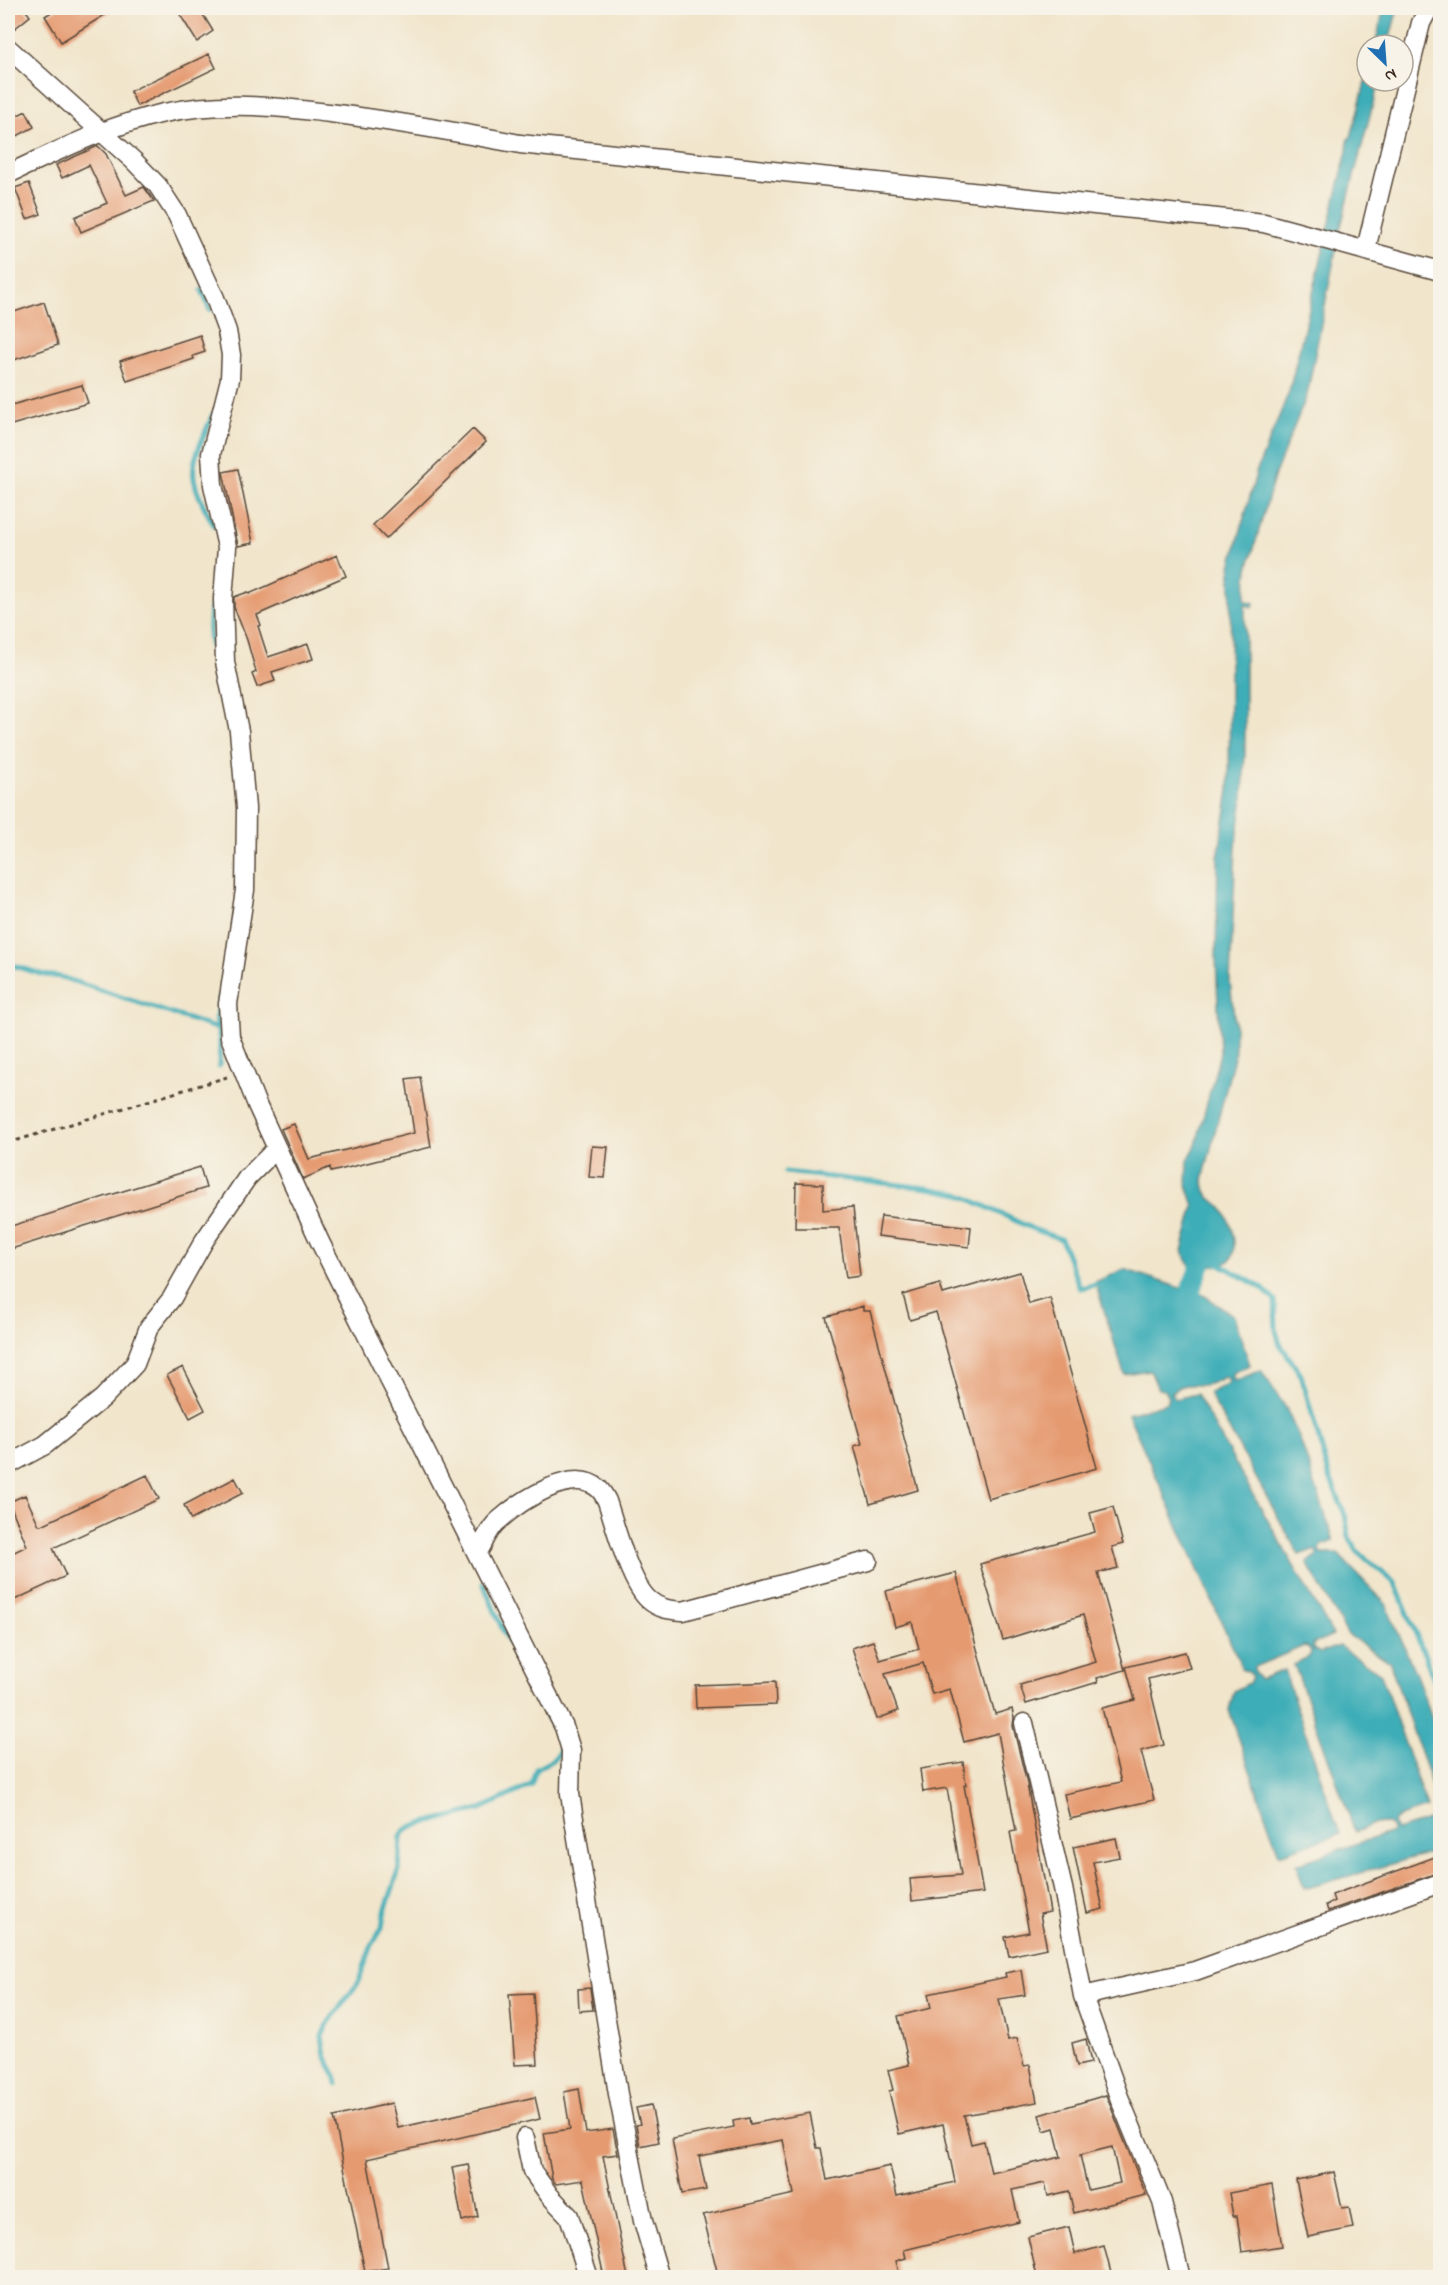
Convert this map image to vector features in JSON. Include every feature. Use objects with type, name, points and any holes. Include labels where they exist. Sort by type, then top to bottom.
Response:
[{"type":"street","points":[[1366,249],[1421,23],[1429,8]]},
{"type":"street","points":[[8,48],[103,132],[158,186],[177,215],[215,298],[227,331],[231,355],[230,379],[211,454],[213,485],[227,547],[223,599],[225,662],[240,731],[246,808],[245,890],[228,1004],[230,1037],[320,1242],[478,1552],[564,1727],[571,1750],[570,1794],[618,2094],[643,2221],[660,2277]]},
{"type":"street","points":[[8,174],[103,132],[164,114],[230,104],[309,110],[403,123],[520,144],[1264,224],[1366,249],[1440,271]]},
{"type":"street","points":[[8,1465],[45,1445],[103,1398],[135,1364],[149,1327],[172,1298],[204,1241],[247,1178],[277,1148]]},
{"type":"street","points":[[478,1552],[496,1522],[532,1497],[560,1483],[584,1481],[599,1489],[607,1501],[637,1585],[648,1599],[663,1609],[683,1611],[868,1561]]},
{"type":"street","points":[[1024,1723],[1063,1888],[1083,1996],[1119,2097],[1162,2202],[1181,2277]]},
{"type":"street","points":[[1083,1996],[1195,1971],[1440,1883]]},
{"type":"street","points":[[525,2138],[532,2170],[550,2196],[569,2216],[589,2277]]},
{"type":"path","points":[[8,1143],[224,1078],[243,1070]]},
{"type":"water","points":[[1384,8],[1398,8],[1391,33],[1378,33]]},
{"type":"water","points":[[1362,93],[1376,93],[1340,230],[1307,395],[1275,474],[1248,569],[1245,600],[1254,603],[1253,607],[1245,605],[1245,751],[1243,797],[1236,847],[1230,982],[1235,1023],[1235,1053],[1203,1180],[1207,1194],[1225,1212],[1231,1227],[1234,1245],[1231,1259],[1226,1263],[1216,1266],[1190,1265],[1182,1251],[1194,1206],[1187,1185],[1188,1160],[1196,1145],[1220,1053],[1216,957],[1218,858],[1229,790],[1231,566],[1257,470],[1289,392],[1348,139],[1351,137]]},
{"type":"water","points":[[1124,1269],[1183,1289],[1189,1285],[1234,1316],[1250,1365],[1233,1373],[1233,1378],[1235,1381],[1261,1370],[1286,1408],[1301,1442],[1334,1541],[1321,1546],[1320,1551],[1322,1554],[1338,1554],[1386,1604],[1417,1677],[1440,1741],[1440,1796],[1435,1796],[1390,1663],[1347,1634],[1307,1563],[1318,1555],[1317,1552],[1313,1550],[1299,1555],[1209,1393],[1229,1383],[1228,1378],[1225,1377],[1205,1385],[1181,1386],[1171,1393],[1175,1399],[1196,1394],[1333,1635],[1313,1644],[1313,1649],[1320,1653],[1339,1646],[1381,1674],[1427,1808],[1397,1818],[1393,1822],[1397,1830],[1440,1816],[1440,1850],[1304,1889],[1296,1864],[1392,1832],[1392,1828],[1380,1823],[1355,1832],[1294,1664],[1310,1656],[1311,1651],[1304,1646],[1254,1667],[1254,1672],[1261,1679],[1284,1670],[1340,1834],[1279,1854],[1229,1710],[1234,1691],[1249,1683],[1252,1677],[1248,1671],[1243,1670],[1128,1414],[1166,1403],[1168,1398],[1164,1390],[1158,1389],[1150,1370],[1124,1374],[1095,1282]]},
{"type":"building","points":[[8,8],[24,8],[30,16],[8,34]]},
{"type":"building","points":[[58,8],[116,8],[61,42],[45,16]]},
{"type":"building","points":[[176,8],[199,8],[213,31],[197,42]]},
{"type":"building","points":[[209,54],[216,68],[137,106],[130,91]]},
{"type":"building","points":[[8,99],[18,115],[26,111],[34,127],[8,141]]},
{"type":"building","points":[[98,146],[106,154],[126,195],[144,187],[154,201],[81,232],[75,217],[107,203],[89,165],[62,178],[56,165]]},
{"type":"building","points":[[29,183],[41,214],[27,219],[15,188]]},
{"type":"building","points":[[44,302],[58,345],[8,362],[8,314]]},
{"type":"building","points":[[200,335],[205,352],[193,356],[194,359],[127,381],[120,361]]},
{"type":"building","points":[[82,385],[88,403],[8,426],[8,406]]},
{"type":"building","points":[[473,429],[486,442],[386,539],[373,525]]},
{"type":"building","points":[[238,469],[253,543],[238,546],[223,472]]},
{"type":"building","points":[[337,555],[346,576],[257,615],[261,625],[258,626],[268,657],[308,644],[313,659],[272,672],[275,681],[257,687],[252,674],[256,672],[234,607],[234,597],[248,592],[249,594]]},
{"type":"building","points":[[420,1077],[431,1147],[331,1172],[330,1167],[303,1179],[281,1129],[294,1124],[309,1159],[414,1133],[406,1079]]},
{"type":"building","points":[[592,1146],[608,1147],[605,1178],[589,1177]]},
{"type":"building","points":[[200,1167],[206,1188],[8,1250],[8,1227]]},
{"type":"building","points":[[796,1183],[823,1184],[823,1210],[853,1207],[860,1276],[846,1278],[839,1228],[795,1228]]},
{"type":"building","points":[[881,1216],[971,1227],[969,1247],[878,1236]]},
{"type":"building","points":[[1020,1272],[1029,1304],[1050,1298],[1097,1468],[988,1499],[936,1312],[910,1320],[903,1295],[940,1284],[943,1294]]},
{"type":"building","points":[[863,1306],[863,1311],[870,1311],[918,1490],[870,1504],[854,1446],[862,1444],[826,1317]]},
{"type":"building","points":[[183,1367],[205,1410],[190,1418],[167,1375]]},
{"type":"building","points":[[147,1475],[159,1499],[53,1548],[66,1576],[8,1603],[8,1555],[27,1546],[9,1502],[25,1495],[39,1525],[42,1525]]},
{"type":"building","points":[[235,1478],[243,1493],[191,1520],[184,1505]]},
{"type":"building","points":[[1113,1507],[1123,1544],[1112,1547],[1118,1568],[1098,1573],[1125,1670],[1097,1678],[1098,1682],[1026,1704],[1020,1685],[1096,1662],[1083,1615],[1003,1640],[980,1564],[1095,1532],[1090,1513]]},
{"type":"building","points":[[956,1573],[995,1714],[1012,1709],[1013,1726],[1027,1784],[1050,1912],[1040,1914],[1047,1948],[1009,1956],[1005,1937],[1029,1932],[1010,1832],[1016,1831],[998,1733],[964,1742],[950,1689],[932,1694],[923,1663],[885,1674],[898,1711],[877,1719],[852,1648],[873,1641],[880,1660],[919,1649],[912,1622],[895,1627],[886,1591]]},
{"type":"building","points":[[1185,1652],[1190,1668],[1148,1679],[1164,1745],[1141,1751],[1154,1800],[1070,1819],[1064,1794],[1121,1782],[1102,1708],[1135,1700],[1126,1667]]},
{"type":"building","points":[[775,1682],[776,1705],[696,1708],[695,1685]]},
{"type":"building","points":[[963,1762],[966,1785],[964,1785],[983,1893],[912,1901],[910,1879],[961,1875],[947,1788],[923,1792],[920,1769]]},
{"type":"building","points":[[1116,1838],[1120,1857],[1093,1862],[1103,1909],[1087,1913],[1073,1847]]},
{"type":"building","points":[[1440,1855],[1440,1872],[1328,1911],[1326,1905],[1334,1901],[1332,1895]]},
{"type":"building","points":[[1021,1970],[1025,1995],[999,1999],[1008,2040],[1017,2038],[1024,2066],[1030,2065],[1037,2102],[964,2115],[971,2144],[984,2141],[991,2173],[1061,2157],[1054,2128],[1044,2131],[1039,2115],[1106,2095],[1146,2195],[1074,2213],[1069,2191],[1048,2196],[1045,2183],[1012,2190],[1019,2222],[904,2250],[906,2258],[896,2261],[900,2277],[721,2277],[720,2271],[717,2271],[703,2215],[794,2194],[783,2140],[699,2156],[706,2190],[682,2194],[672,2139],[734,2127],[733,2121],[749,2118],[750,2124],[810,2113],[817,2148],[821,2148],[827,2180],[890,2166],[897,2196],[955,2182],[943,2124],[899,2134],[889,2091],[893,2090],[888,2070],[909,2065],[898,2016],[931,2008],[928,1994],[1006,1977],[1005,1973]],"holes":[[[1112,2147],[1120,2183],[1088,2190],[1080,2155]]]},
{"type":"building","points":[[590,1988],[593,2010],[579,2011],[578,1989]]},
{"type":"building","points":[[533,1993],[538,2064],[515,2065],[509,1994]]},
{"type":"building","points":[[1086,2039],[1091,2063],[1077,2066],[1072,2043]]},
{"type":"building","points":[[579,2089],[586,2133],[613,2129],[618,2154],[603,2156],[628,2277],[604,2277],[583,2180],[556,2184],[552,2179],[544,2133],[570,2129],[564,2092]]},
{"type":"building","points":[[535,2097],[540,2119],[367,2159],[388,2268],[365,2272],[334,2117],[392,2103],[398,2128]]},
{"type":"building","points":[[651,2105],[659,2142],[640,2146],[636,2125],[640,2124],[636,2108]]},
{"type":"building","points":[[468,2164],[478,2217],[462,2221],[452,2167]]},
{"type":"building","points":[[1334,2172],[1342,2208],[1349,2207],[1353,2228],[1308,2237],[1296,2180]]},
{"type":"building","points":[[1272,2185],[1282,2246],[1242,2252],[1237,2216],[1233,2216],[1229,2193]]},
{"type":"building","points":[[1069,2227],[1075,2254],[1104,2246],[1112,2277],[1037,2277],[1028,2237]]},
{"type":"waterway","points":[[202,290],[210,310]]},
{"type":"waterway","points":[[213,414],[195,459],[194,481],[214,525]]},
{"type":"waterway","points":[[217,586],[211,608],[209,631],[212,653],[220,675]]},
{"type":"waterway","points":[[8,964],[45,975],[61,977],[218,1029]]},
{"type":"waterway","points":[[219,1066],[220,1042],[216,1017],[220,996]]},
{"type":"waterway","points":[[785,1172],[928,1188],[959,1194],[1033,1229],[1061,1239],[1080,1288],[1098,1284]]},
{"type":"waterway","points":[[1193,1311],[1191,1289],[1204,1257],[1205,1238]]},
{"type":"waterway","points":[[1216,1262],[1262,1288],[1275,1301],[1276,1331],[1280,1344],[1301,1375],[1329,1475],[1345,1515],[1349,1537],[1357,1551],[1395,1583],[1440,1693]]},
{"type":"waterway","points":[[337,2084],[335,2074],[325,2056],[322,2036],[329,2022],[358,1983],[372,1945],[382,1928],[384,1914],[399,1870],[401,1837],[404,1831],[413,1826],[481,1809],[531,1785],[536,1769],[554,1759],[559,1752],[560,1741],[502,1628],[483,1583]]}]
